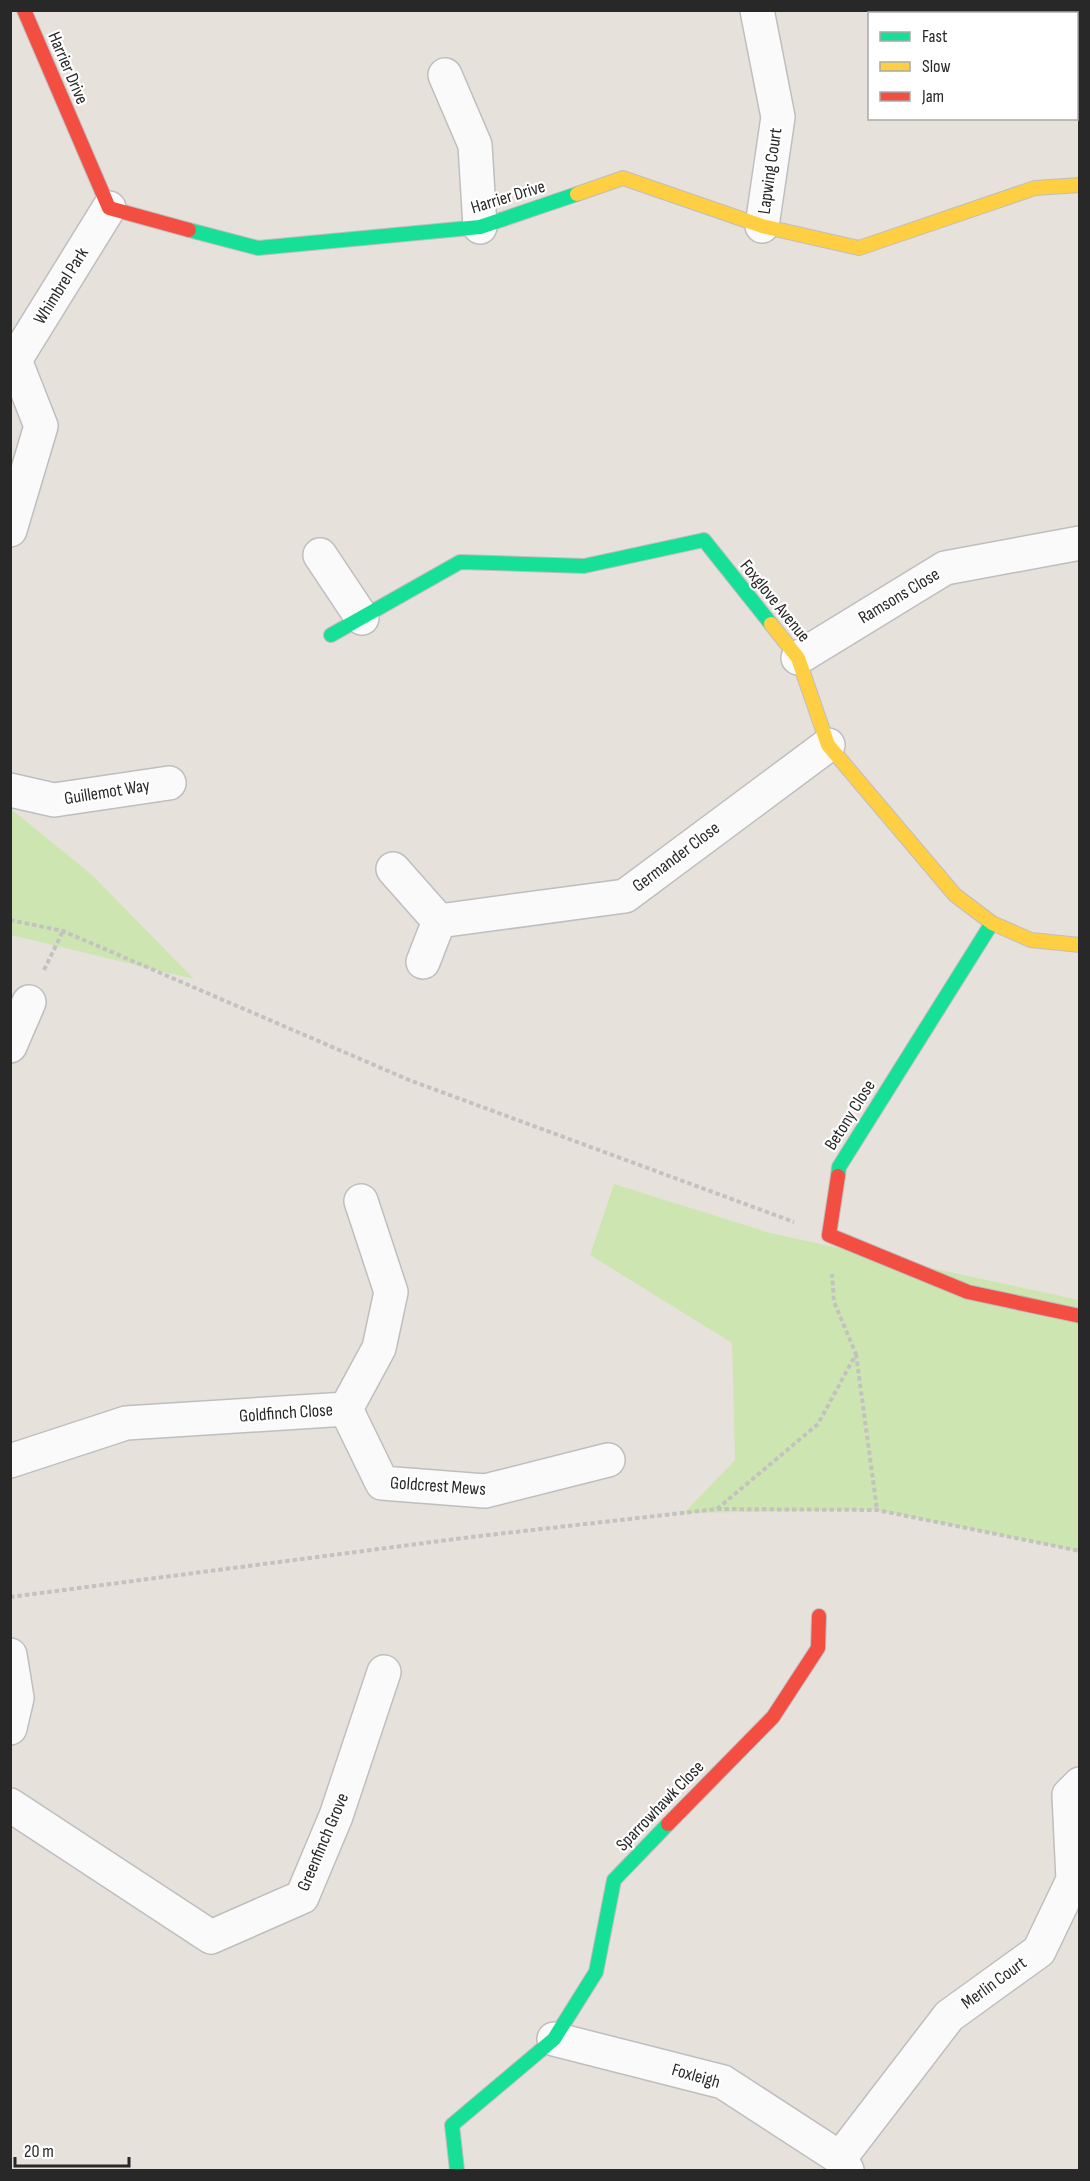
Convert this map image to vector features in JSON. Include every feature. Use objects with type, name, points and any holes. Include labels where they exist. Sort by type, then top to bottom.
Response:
[{"type":"street","name":"Harrier Drive","points":[[24,10],[109,208],[258,248],[480,227],[623,178],[762,226],[859,248],[1035,188],[1080,185]]},
{"type":"street","name":"Lapwing Court","points":[[757,10],[778,117],[762,226]]},
{"type":"street","points":[[445,75],[475,145],[480,227]]},
{"type":"street","name":"Whimbrel Park","points":[[13,360],[109,208]]},
{"type":"street","points":[[10,530],[40,426],[13,360]]},
{"type":"street","name":"Foxglove Avenue","points":[[332,635],[460,562],[584,566],[704,540],[798,658],[828,745],[955,894],[992,923],[1031,940],[1080,945]]},
{"type":"street","name":"Ramsons Close","points":[[798,658],[945,568],[1080,543]]},
{"type":"street","points":[[320,555],[362,618]]},
{"type":"street","name":"Germander Close","points":[[440,921],[625,896],[828,745]]},
{"type":"street","name":"Guillemot Way","points":[[10,790],[54,800],[169,783]]},
{"type":"street","points":[[393,869],[440,921],[423,962]]},
{"type":"street","name":"Betony Close","points":[[829,1235],[839,1167],[992,923]]},
{"type":"street","points":[[10,1046],[28,1002]]},
{"type":"street","name":"Goldfinch Close","points":[[10,1461],[126,1423],[346,1409],[379,1348],[391,1292],[361,1200]]},
{"type":"street","points":[[829,1235],[968,1292],[1080,1316]]},
{"type":"street","name":"Goldcrest Mews","points":[[346,1409],[382,1483],[485,1491],[608,1460]]},
{"type":"street","name":"Sparrowhawk Close","points":[[457,2170],[452,2125],[554,2038],[596,1972],[614,1880],[773,1717],[818,1648],[819,1616]]},
{"type":"street","points":[[10,1655],[17,1698],[10,1728]]},
{"type":"street","name":"Greenfinch Grove","points":[[10,1806],[211,1937],[302,1897],[336,1816],[384,1672]]},
{"type":"street","name":"Merlin Court","points":[[844,2164],[949,2016],[1039,1951],[1073,1880],[1069,1794],[1080,1784]]},
{"type":"street","name":"Foxleigh","points":[[554,2038],[723,2082],[844,2164]]},
{"type":"path","points":[[10,920],[63,931],[409,1080],[829,1235],[834,1302],[856,1354],[877,1510]]},
{"type":"path","points":[[28,1002],[63,931]]},
{"type":"path","points":[[717,1509],[818,1424],[856,1354]]},
{"type":"path","points":[[10,1597],[471,1537],[717,1509],[877,1510],[1080,1551]]},
{"type":"green space","points":[[11,809],[91,874],[194,979],[11,935]]},
{"type":"green space","points":[[614,1184],[770,1233],[1079,1300],[1079,1551],[877,1510],[684,1513],[735,1460],[732,1343],[590,1255]]},
{"type":"traffic: fast","points":[[189,230],[258,248],[480,227],[577,194]]},
{"type":"traffic: fast","points":[[331,635],[460,562],[584,566],[704,540],[771,624]]},
{"type":"traffic: fast","points":[[838,1176],[839,1167],[992,923]]},
{"type":"traffic: fast","points":[[457,2170],[452,2125],[554,2039],[596,1972],[614,1880],[668,1824]]},
{"type":"traffic: slow","points":[[577,194],[623,178],[762,226],[859,248],[1035,188],[1080,185]]},
{"type":"traffic: slow","points":[[771,624],[798,658],[828,745],[955,895],[992,923],[1031,940],[1080,945]]},
{"type":"traffic: jam","points":[[24,10],[109,208],[189,230]]},
{"type":"traffic: jam","points":[[838,1176],[829,1235],[968,1292],[1080,1316]]},
{"type":"traffic: jam","points":[[668,1824],[773,1717],[818,1648],[819,1616]]}]
